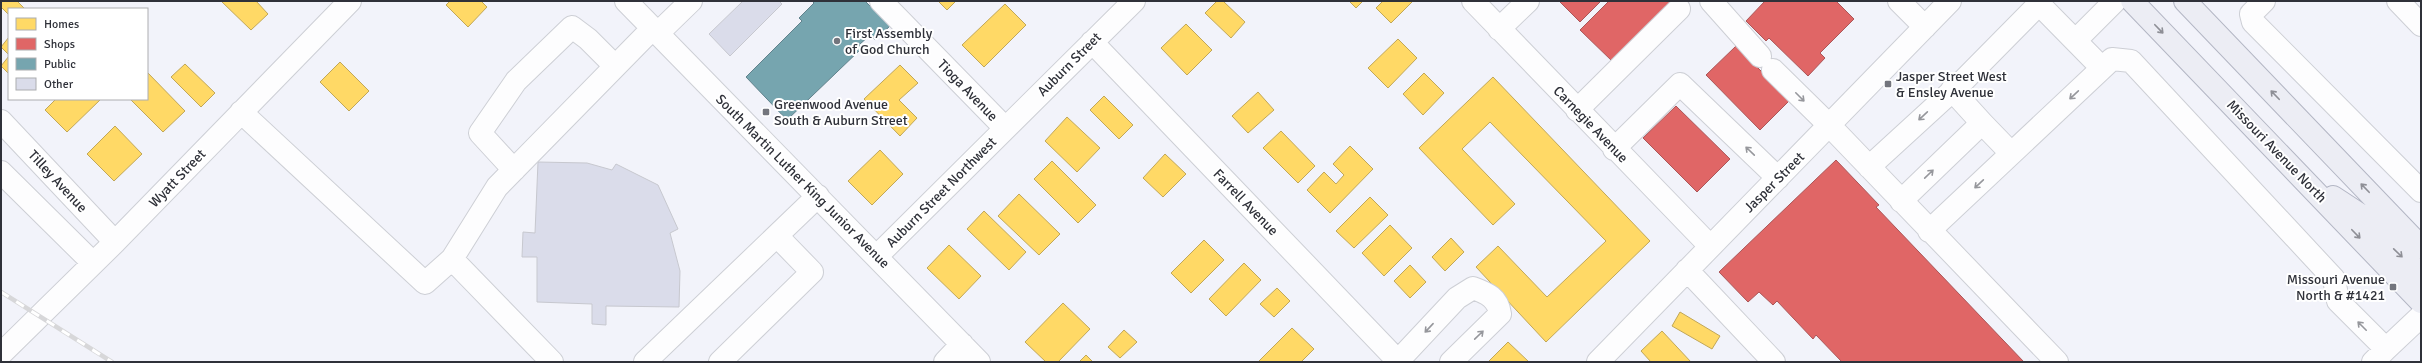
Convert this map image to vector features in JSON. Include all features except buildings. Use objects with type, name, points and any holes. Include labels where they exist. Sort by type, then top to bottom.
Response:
[{"type":"main road","name":"Missouri Avenue North","points":[[2132,1],[2421,302]]},
{"type":"main road","points":[[2189,2],[2421,247]]},
{"type":"main road","points":[[2302,177],[2362,216],[2421,275]]},
{"type":"street","name":"Wyatt Street","points":[[1,354],[115,242],[350,1]]},
{"type":"street","name":"South Martin Luther King Junior Avenue","points":[[626,1],[979,362]]},
{"type":"street","points":[[242,112],[425,283],[452,260],[497,187],[615,66],[692,1]]},
{"type":"street","name":"Tioga Avenue","points":[[881,1],[1005,128]]},
{"type":"street","name":"Auburn Street","points":[[1005,128],[1134,1]]},
{"type":"street","name":"Carnegie Avenue","points":[[1473,1],[1614,149],[1710,246]]},
{"type":"street","points":[[1499,29],[1528,1]]},
{"type":"street","points":[[1711,1],[1767,63],[1830,126],[1901,202],[2056,362]]},
{"type":"street","points":[[1899,1],[1925,28]]},
{"type":"street","name":"Jasper Street","points":[[1598,362],[1710,246],[1830,126],[1950,1]]},
{"type":"street","points":[[2076,40],[2115,1]]},
{"type":"street","points":[[2264,1],[2251,14],[2253,22],[2421,191]]},
{"type":"street","points":[[2398,1],[2421,25]]},
{"type":"street","points":[[1868,167],[1957,86],[2039,4],[2102,68]]},
{"type":"street","points":[[1577,110],[1679,9]]},
{"type":"street","points":[[514,170],[480,133],[516,81],[572,27],[588,39],[615,66]]},
{"type":"street","name":"Farrell Avenue","points":[[1092,42],[1398,362]]},
{"type":"street","points":[[1929,231],[2112,59],[2131,61],[2334,279],[2338,301],[2379,356],[2421,316]]},
{"type":"street","points":[[1614,149],[1680,84],[1778,178]]},
{"type":"street","points":[[1957,86],[1982,123],[2011,153]]},
{"type":"street","name":"Tilley Avenue","points":[[1,121],[115,242]]},
{"type":"street","points":[[1901,202],[1982,123]]},
{"type":"street","name":"Auburn Street Northwest","points":[[877,256],[1005,128]]},
{"type":"street","points":[[1,172],[93,263]]},
{"type":"street","points":[[645,362],[818,196]]},
{"type":"street","points":[[720,362],[812,272],[777,236]]},
{"type":"street","points":[[452,260],[552,362]]},
{"type":"street","points":[[1687,270],[1774,362]]},
{"type":"street","points":[[1398,362],[1457,298],[1473,288],[1489,293],[1499,305],[1500,314],[1451,362]]},
{"type":"street","points":[[945,362],[962,344]]},
{"type":"railway","points":[[1,292],[112,362]]},
{"type":"place","name":"First Assembly of God Church","points":[[837,41]]},
{"type":"place","name":"Jasper Street West & Ensley Avenue","points":[[1888,84]]},
{"type":"place","name":"Greenwood Avenue South & Auburn Street","points":[[766,112]]},
{"type":"place","name":"Missouri Avenue North & #1421","points":[[2393,287]]}]
